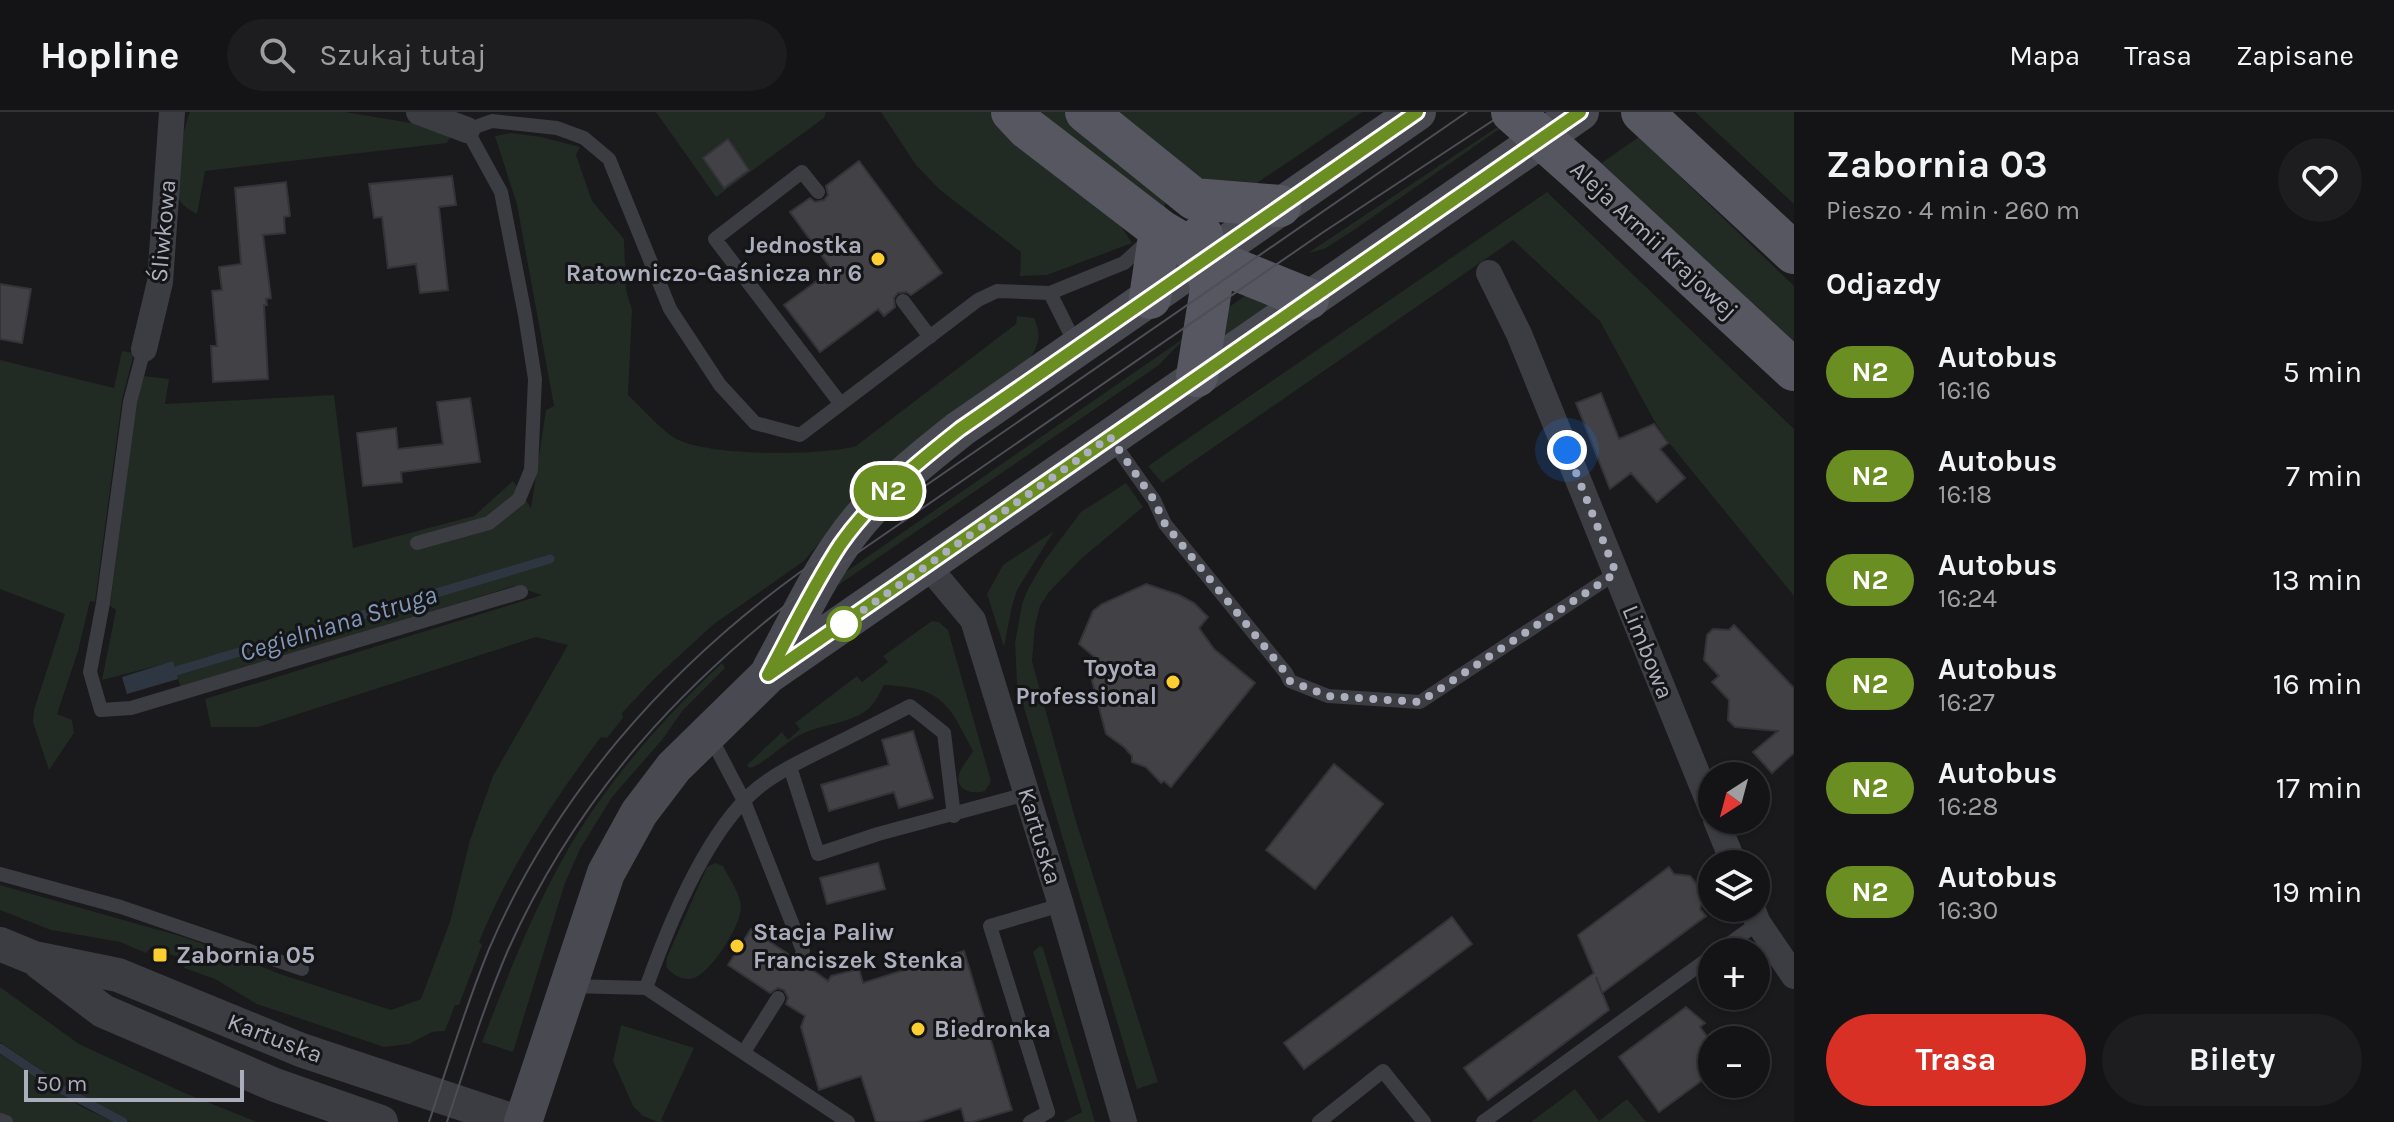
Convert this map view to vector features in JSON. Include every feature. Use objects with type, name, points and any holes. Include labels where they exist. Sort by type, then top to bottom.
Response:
[{"type":"main road","points":[[1012,112],[1027,128],[1160,230],[1207,258],[1308,299]]},
{"type":"main road","points":[[1086,112],[1194,199],[1280,206]]},
{"type":"main road","points":[[768,675],[840,545],[869,509],[923,458],[1077,347],[1417,112]]},
{"type":"main road","name":"Aleja Armii Krajowej","points":[[1512,112],[1794,370]]},
{"type":"main road","points":[[520,1122],[606,873],[639,813],[674,767],[708,732],[768,675],[1580,112]]},
{"type":"main road","points":[[1650,119],[1794,253]]},
{"type":"main road","points":[[1194,199],[1211,289],[1197,376]]},
{"type":"main road","points":[[1150,298],[1160,230]]},
{"type":"street","name":"Śliwkowa","points":[[144,349],[160,282],[172,112]]},
{"type":"street","points":[[419,112],[467,130]]},
{"type":"street","name":"Limbowa","points":[[1489,273],[1519,334],[1698,775]]},
{"type":"street","name":"Kartuska","points":[[927,565],[973,620],[1124,1122]]},
{"type":"street","points":[[1759,922],[1794,976]]},
{"type":"street","name":"Kartuska","points":[[0,944],[34,958],[118,975],[301,1050],[520,1122]]},
{"type":"street","name":"Kartuska","points":[[34,958],[103,1011],[275,1085],[381,1122]]},
{"type":"lane","points":[[417,543],[489,523],[519,499],[531,470],[535,379],[525,315],[501,192],[467,130],[492,121],[557,128],[584,138],[609,159],[670,309],[720,385],[755,423],[800,435],[978,300],[997,291],[1050,293],[1124,263],[1160,230]]},
{"type":"lane","points":[[818,192],[802,172],[715,239],[840,403]]},
{"type":"lane","points":[[1050,293],[1077,347]]},
{"type":"lane","points":[[903,301],[930,337]]},
{"type":"lane","points":[[144,349],[130,402],[103,603],[90,672],[101,710],[131,708],[521,592]]},
{"type":"lane","points":[[1110,437],[1154,500],[1165,524],[1290,681],[1328,696],[1420,702],[1616,573]]},
{"type":"lane","points":[[646,988],[660,950],[699,867],[744,801],[760,786],[790,767],[910,706],[944,733],[954,816]]},
{"type":"lane","points":[[708,732],[744,801],[803,951],[800,961]]},
{"type":"lane","points":[[790,767],[818,854],[878,834],[954,816],[1026,794]]},
{"type":"lane","points":[[0,874],[121,907],[302,969]]},
{"type":"lane","points":[[1030,1122],[1048,1112],[990,926],[1061,905]]},
{"type":"lane","points":[[1732,938],[1748,922]]},
{"type":"lane","points":[[1483,1122],[1698,966]]},
{"type":"lane","points":[[567,986],[646,988],[848,1122]]},
{"type":"lane","points":[[744,1052],[778,998]]},
{"type":"lane","points":[[1319,1122],[1383,1071],[1424,1122]]},
{"type":"lane","points":[[0,1120],[6,1122]]},
{"type":"shaded area","points":[[190,112],[345,112],[436,127],[452,134],[447,143],[205,171],[197,214],[181,203],[177,189],[184,130]]},
{"type":"shaded area","points":[[656,112],[826,112],[824,118],[716,197]]},
{"type":"shaded area","points":[[881,112],[990,112],[1002,126],[1117,220],[1132,243],[1047,275],[1020,276],[1021,252],[940,190],[916,165]]},
{"type":"shaded area","points":[[1036,112],[1064,112],[1165,195],[1165,209]]},
{"type":"shaded area","points":[[1108,112],[1362,112],[1254,185],[1208,185]]},
{"type":"shaded area","points":[[1524,112],[1351,232],[1324,249],[1308,253]]},
{"type":"shaded area","points":[[1695,112],[1794,112],[1794,204]]},
{"type":"shaded area","points":[[511,133],[580,147],[576,155],[592,201],[624,239],[626,290],[632,310],[628,395],[667,433],[688,444],[763,453],[817,452],[856,446],[1016,324],[1017,316],[1034,318],[1039,334],[1035,349],[1029,360],[865,488],[804,561],[714,624],[622,713],[623,718],[607,738],[601,737],[549,810],[518,861],[479,942],[482,945],[459,1005],[455,1005],[445,1031],[432,1032],[409,1044],[384,1047],[257,1004],[215,979],[184,968],[186,960],[151,947],[146,953],[120,942],[51,930],[0,910],[0,885],[187,938],[283,975],[391,1010],[421,999],[450,922],[470,840],[493,776],[568,645],[536,637],[258,727],[211,727],[205,699],[542,595],[514,586],[181,688],[172,662],[102,680],[116,610],[110,606],[136,403],[144,376],[169,379],[165,404],[334,395],[353,548],[474,516],[513,481],[531,508],[546,410],[554,406],[517,205],[495,136]]},
{"type":"shaded area","points":[[1639,137],[1794,286],[1794,347],[1600,164]]},
{"type":"shaded area","points":[[1547,192],[1794,429],[1794,596],[1670,444],[1600,321],[1513,240],[1162,483],[1148,466]]},
{"type":"shaded area","points":[[1253,290],[1283,295],[1214,345],[1222,312]]},
{"type":"shaded area","points":[[1187,336],[1159,365],[834,588],[831,582]]},
{"type":"shaded area","points":[[122,351],[134,353],[122,400],[95,602],[90,601],[78,651],[57,714],[72,720],[74,733],[49,770],[33,722],[34,710],[65,614],[0,589],[0,360],[114,388]]},
{"type":"shaded area","points":[[1126,483],[1143,507],[1081,559],[1049,592],[1040,606],[1035,626],[1032,661],[1075,818],[1158,1082],[1137,1089],[1017,684],[1015,643],[1022,604],[1045,560],[1081,512]]},
{"type":"shaded area","points":[[1054,531],[1017,590],[1004,647],[987,594],[1003,565]]},
{"type":"shaded area","points":[[932,621],[939,622],[948,630],[991,781],[985,791],[971,792],[962,788],[958,780],[973,751],[949,710],[931,695],[904,687],[884,685],[872,705],[861,714],[802,734],[755,766],[750,768],[747,765],[782,732],[788,740],[800,729],[795,723],[857,676],[862,682],[888,662],[883,656]]},
{"type":"shaded area","points":[[173,661],[178,679],[127,694],[122,677]]},
{"type":"shaded area","points":[[722,663],[725,668],[683,710],[662,740],[612,797],[580,849],[565,883],[513,1052],[482,1042],[538,908],[579,831],[645,742]]},
{"type":"shaded area","points":[[715,863],[723,866],[736,891],[740,914],[731,936],[709,967],[694,978],[682,978],[666,967],[667,957],[707,867]]},
{"type":"shaded area","points":[[1040,946],[1095,1122],[1063,1122],[1082,1112],[1033,952]]},
{"type":"shaded area","points":[[0,987],[79,1044],[187,1094],[257,1122],[131,1122],[120,1117],[57,1081],[0,1042]]},
{"type":"shaded area","points":[[621,1025],[694,1048],[661,1120],[665,1122],[643,1116],[633,1106],[613,1061]]},
{"type":"shaded area","points":[[0,1054],[82,1107],[114,1122],[0,1122]]},
{"type":"shaded area","points":[[1575,1089],[1599,1121],[1627,1099],[1646,1122],[1531,1122]]},
{"type":"building","points":[[728,139],[749,170],[724,188],[703,158]]},
{"type":"building","name":"Jednostka Ratowniczo-Gaśnicza nr 6","points":[[859,161],[942,273],[911,295],[898,293],[894,298],[895,307],[884,316],[878,309],[820,352],[784,305],[832,270],[790,212],[810,198],[815,202],[824,200],[828,195],[826,186]]},
{"type":"building","points":[[452,176],[456,205],[439,207],[448,290],[420,293],[416,264],[388,268],[382,217],[374,218],[369,184]]},
{"type":"building","points":[[286,182],[290,216],[284,217],[285,233],[263,235],[271,298],[266,299],[267,305],[264,305],[268,379],[213,382],[211,346],[217,346],[212,291],[222,290],[219,267],[241,264],[235,188]]},
{"type":"building","points":[[0,284],[31,289],[22,343],[0,339]]},
{"type":"building","points":[[1601,393],[1619,439],[1654,424],[1668,443],[1660,449],[1685,478],[1657,502],[1631,473],[1610,489],[1576,403]]},
{"type":"building","points":[[470,398],[480,462],[401,472],[402,482],[363,486],[357,433],[396,428],[398,449],[443,444],[437,402]]},
{"type":"building","name":"Toyota Professional","points":[[1146,584],[1194,603],[1208,617],[1199,628],[1214,649],[1255,683],[1171,787],[1164,781],[1161,783],[1146,767],[1132,762],[1132,756],[1124,747],[1106,734],[1092,681],[1098,660],[1079,644],[1093,611]]},
{"type":"building","points":[[1734,625],[1794,688],[1794,753],[1772,773],[1770,762],[1762,762],[1753,752],[1778,731],[1735,727],[1728,720],[1729,700],[1712,682],[1719,676],[1704,660],[1707,635],[1713,629],[1729,630]]},
{"type":"building","points":[[913,731],[933,798],[899,808],[894,792],[829,811],[821,785],[889,765],[882,740]]},
{"type":"building","points":[[1334,764],[1383,804],[1315,889],[1266,850]]},
{"type":"building","points":[[878,863],[885,889],[827,904],[820,878]]},
{"type":"building","points":[[1669,867],[1674,874],[1690,876],[1698,886],[1698,922],[1602,993],[1609,1010],[1488,1100],[1464,1068],[1594,973],[1578,935]]},
{"type":"building","points":[[1452,917],[1472,944],[1304,1069],[1284,1043]]},
{"type":"building","name":"Biedronka","points":[[751,929],[791,956],[793,968],[802,971],[808,967],[828,981],[831,976],[859,969],[863,983],[964,951],[1012,1110],[972,1122],[965,1122],[961,1108],[918,1122],[876,1122],[861,1076],[819,1090],[801,1027],[805,1016],[786,1004],[788,998],[784,990],[778,988],[770,993],[728,965]]},
{"type":"building","points":[[1686,1007],[1705,1023],[1698,1026],[1698,1083],[1659,1112],[1619,1057]]},
{"type":"waterway","name":"Cegielniana Struga","points":[[166,674],[550,559]]},
{"type":"waterway","points":[[0,1048],[61,1089],[123,1122]]},
{"type":"tram line","points":[[429,1122],[489,949],[515,893],[580,789],[618,740],[703,651],[799,573],[1467,112]]},
{"type":"tram line","points":[[447,1122],[508,950],[567,840],[640,743],[725,657],[821,578],[1322,233],[1506,112]]},
{"type":"bus line","name":"N2","points":[[1417,112],[1077,347],[923,458],[869,509],[840,545],[768,675],[1580,112]]},
{"type":"place","name":"Jednostka Ratowniczo-Gaśnicza nr 6","points":[[878,259]]},
{"type":"place","name":"Toyota Professional","points":[[1173,682]]},
{"type":"place","name":"Stacja Paliw Franciszek Stenka","points":[[737,946]]},
{"type":"place","name":"Zabornia 05","points":[[160,955]]},
{"type":"place","name":"Biedronka","points":[[918,1029]]},
{"type":"route","points":[[844,624],[1110,437],[1154,500],[1165,524],[1290,681],[1328,696],[1420,702],[1616,573],[1567,450]]}]
